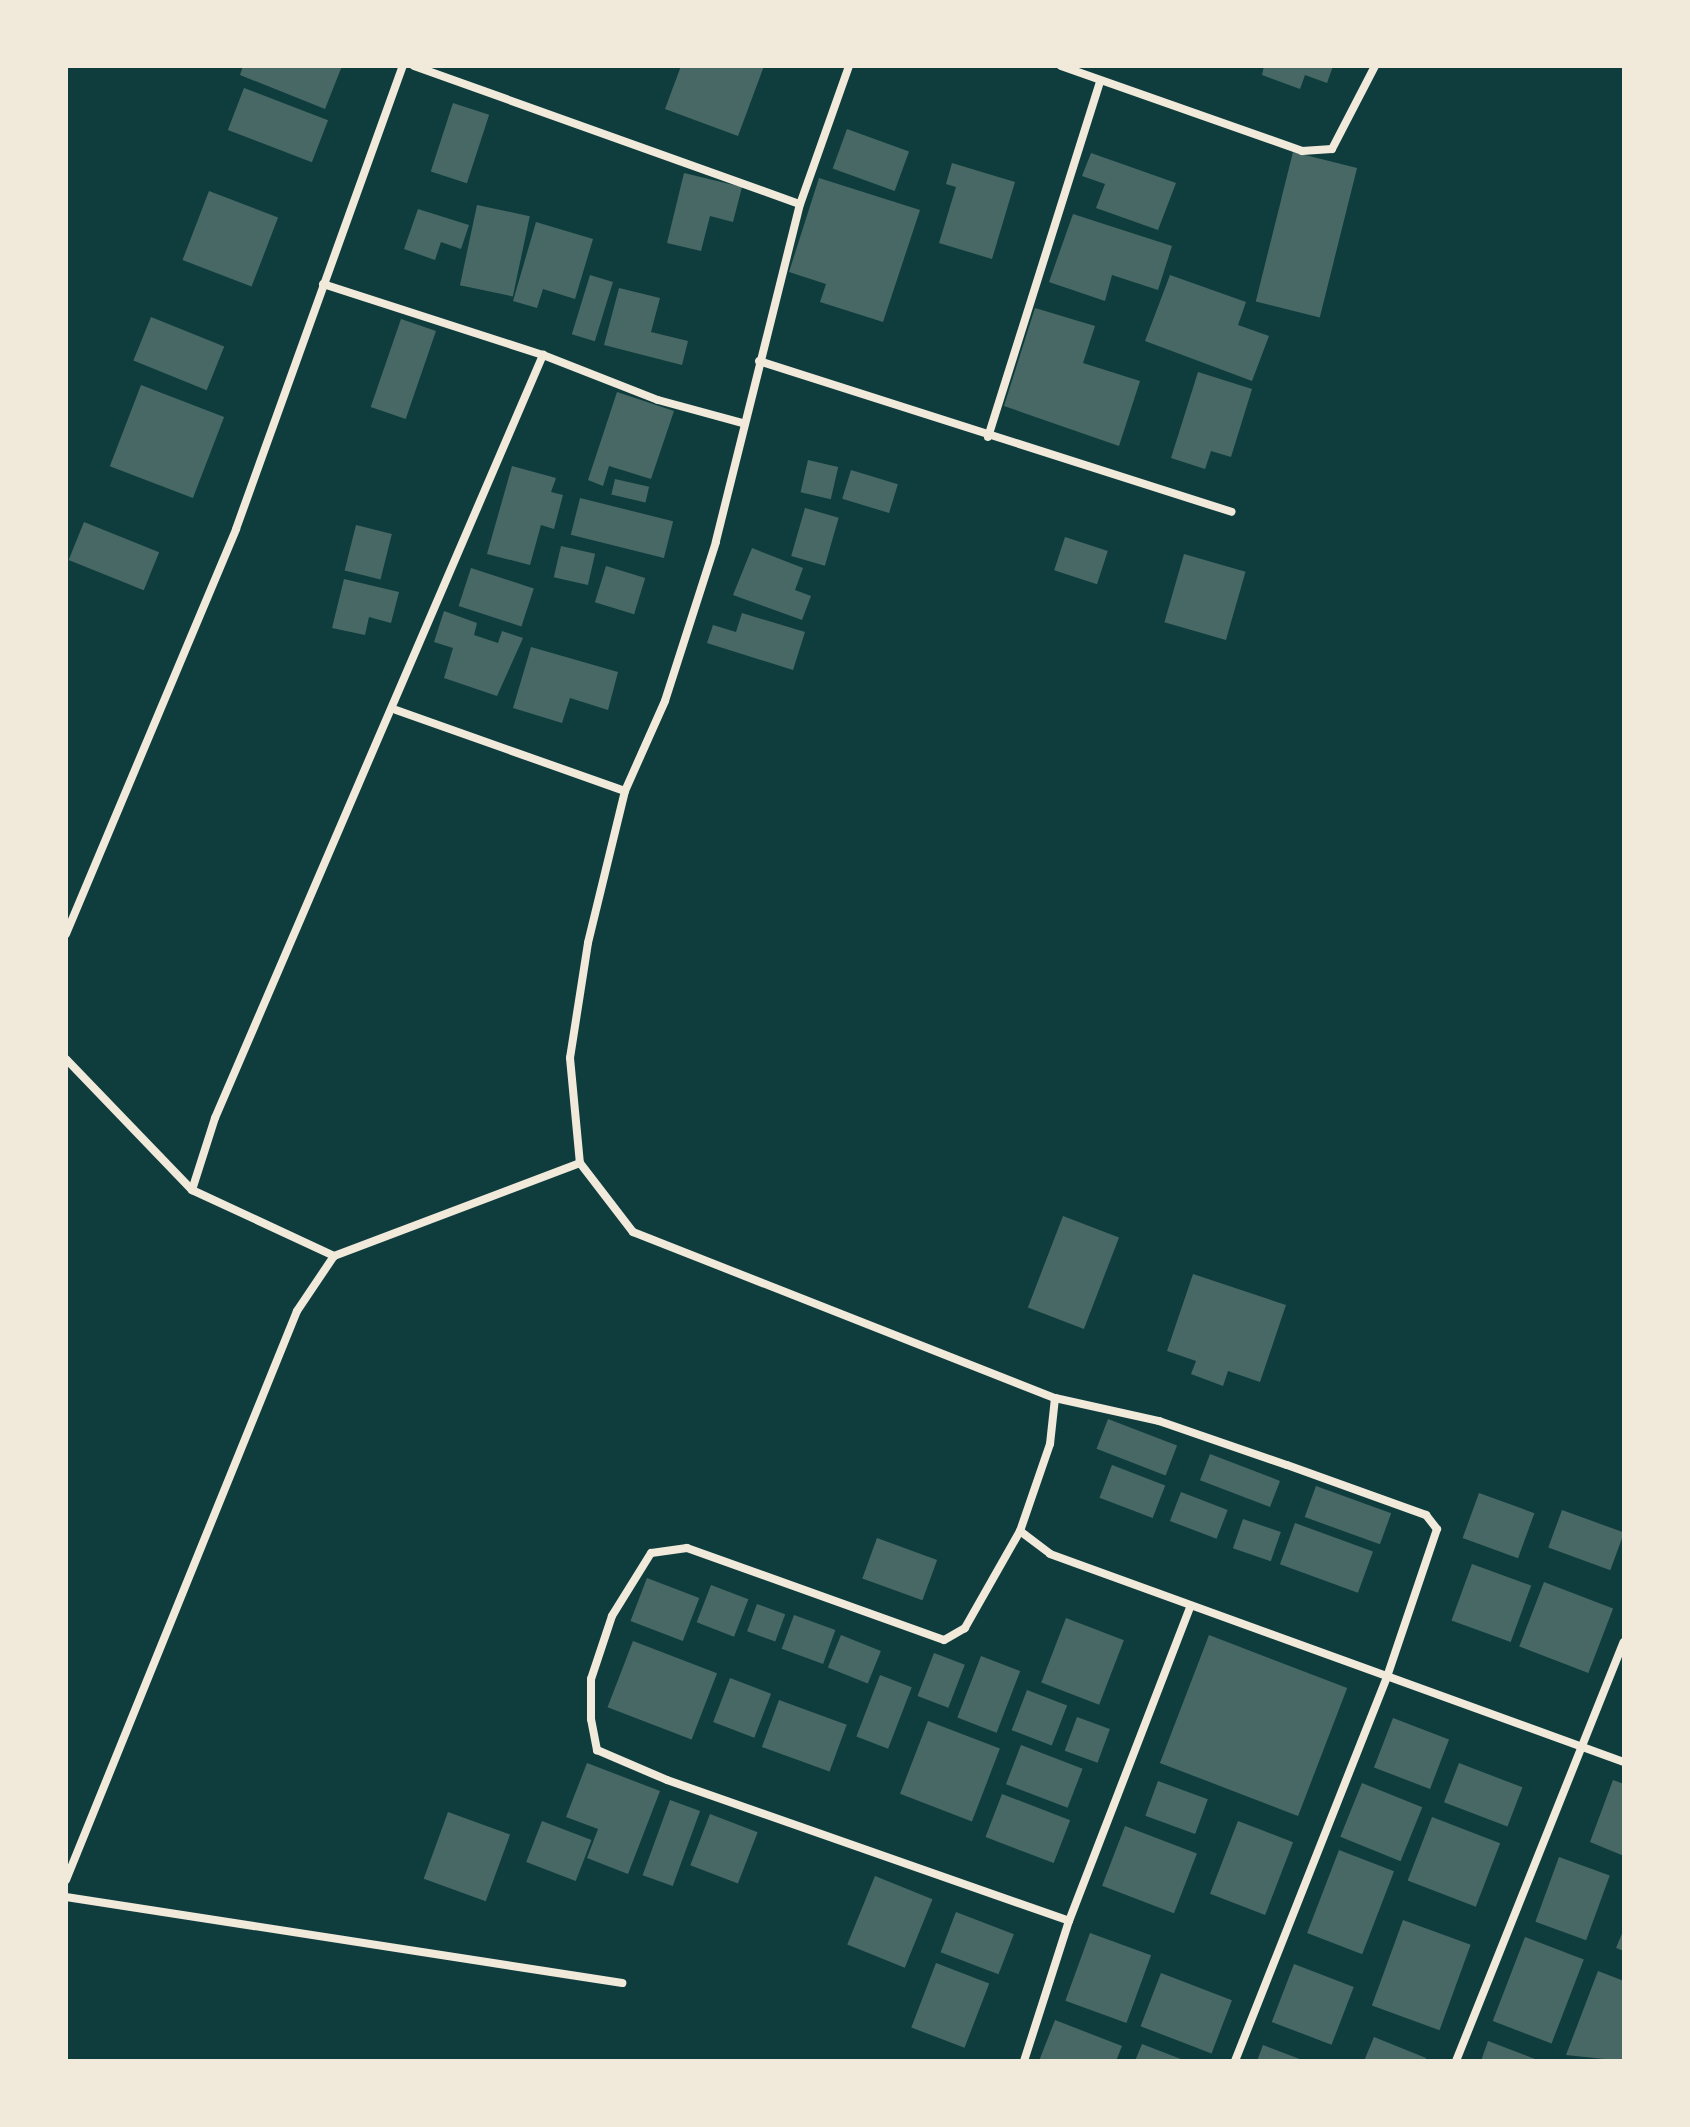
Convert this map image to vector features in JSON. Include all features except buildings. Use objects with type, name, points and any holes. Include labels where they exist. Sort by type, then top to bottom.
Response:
[{"type":"street","points":[[66,934],[236,529],[403,66]]},
{"type":"street","points":[[414,66],[800,204]]},
{"type":"street","points":[[849,66],[800,204],[742,423],[716,542],[665,701],[625,791],[588,943],[570,1058],[580,1163],[633,1232],[1055,1398],[1159,1421],[1433,1520],[1437,1529],[1387,1677],[1235,2061]]},
{"type":"street","points":[[1061,66],[1302,151],[1332,149],[1375,66]]},
{"type":"street","points":[[988,437],[1100,81]]},
{"type":"street","points":[[323,284],[543,355],[658,400],[742,423]]},
{"type":"street","points":[[192,1190],[215,1118],[396,710],[465,522],[543,355]]},
{"type":"street","points":[[759,361],[988,437],[1231,512]]},
{"type":"street","points":[[396,710],[625,791]]},
{"type":"street","points":[[66,1059],[192,1190],[334,1256]]},
{"type":"street","points":[[66,1880],[297,1311],[334,1256],[580,1163]]},
{"type":"street","points":[[1055,1398],[1050,1444],[1020,1531],[965,1628],[944,1640],[700,1552],[651,1553],[612,1616],[591,1679],[591,1719],[597,1750],[653,1774],[1069,1921]]},
{"type":"street","points":[[1020,1531],[1050,1554],[1624,1762]]},
{"type":"street","points":[[1024,2061],[1069,1921],[1190,1607]]},
{"type":"street","points":[[1456,2061],[1624,1642]]},
{"type":"street","points":[[66,1897],[622,1983]]}]
